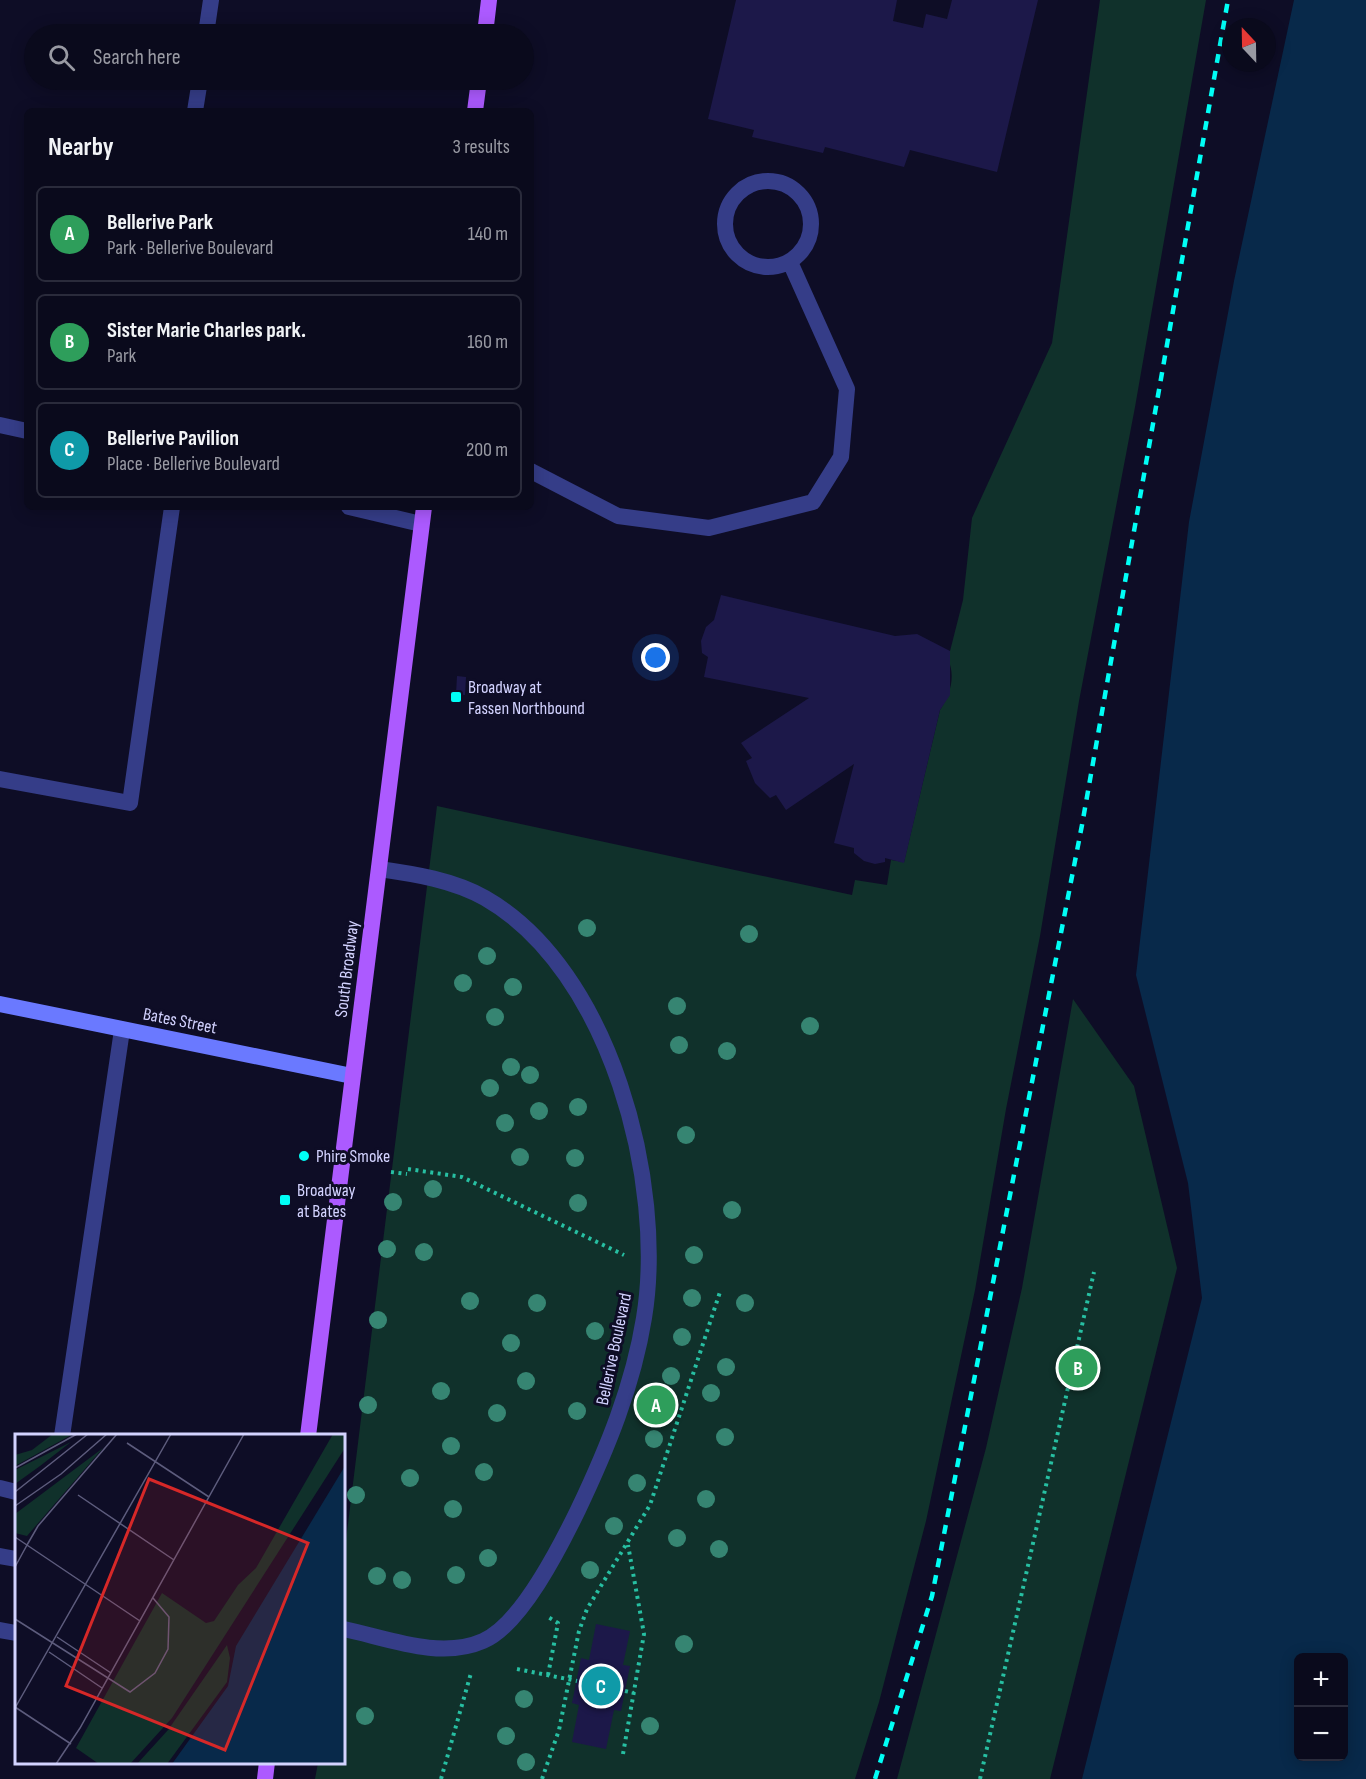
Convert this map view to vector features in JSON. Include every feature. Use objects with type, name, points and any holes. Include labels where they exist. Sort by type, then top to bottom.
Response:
[{"type":"main road","points":[[486,24],[489,0]]},
{"type":"main road","points":[[475,108],[478,90]]},
{"type":"main road","name":"South Broadway","points":[[308,1434],[424,510]]},
{"type":"main road","name":"Bates Street","points":[[0,1004],[352,1076]]},
{"type":"main road","points":[[265,1779],[267,1764]]},
{"type":"street","points":[[207,24],[211,0]]},
{"type":"street","points":[[195,108],[198,90]]},
{"type":"street","points":[[769,181],[795,191],[804,201],[810,213],[810,234],[800,253],[790,262],[776,267],[762,267],[736,254],[728,242],[725,228],[726,213],[733,200],[755,183],[769,181]]},
{"type":"street","points":[[534,473],[618,516],[709,528],[813,502],[841,457],[847,389],[790,262]]},
{"type":"street","points":[[0,425],[24,430]]},
{"type":"street","points":[[0,779],[130,803],[172,510]]},
{"type":"street","points":[[362,510],[422,524]]},
{"type":"street","name":"Bellerive Boulevard","points":[[345,1629],[440,1649],[463,1648],[481,1642],[509,1623],[525,1603],[569,1529],[600,1465],[619,1417],[644,1318],[649,1266],[647,1200],[636,1137],[620,1082],[598,1033],[576,993],[553,960],[525,929],[485,898],[442,881],[379,869]]},
{"type":"street","points":[[62,1434],[122,1030]]},
{"type":"street","points":[[0,1488],[15,1492]]},
{"type":"street","points":[[0,1556],[15,1559]]},
{"type":"street","points":[[0,1630],[15,1633]]},
{"type":"path","points":[[391,1172],[462,1177],[649,1266]]},
{"type":"path","points":[[980,1779],[1094,1272]]},
{"type":"path","points":[[542,1779],[554,1746],[587,1609],[650,1506],[720,1292]]},
{"type":"path","points":[[623,1754],[644,1634],[628,1544]]},
{"type":"path","points":[[548,1617],[558,1623],[548,1675]]},
{"type":"path","points":[[441,1779],[454,1725],[481,1642]]},
{"type":"path","points":[[517,1669],[577,1681]]},
{"type":"path","points":[[625,1691],[634,1693]]},
{"type":"green space","points":[[1100,0],[1206,0],[1135,407],[1079,701],[1040,936],[1006,1109],[975,1290],[926,1521],[879,1702],[855,1779],[315,1779],[318,1764],[345,1764],[345,1548],[437,806],[852,895],[855,880],[887,885],[891,860],[904,862],[940,710],[951,686],[952,672],[948,659],[963,600],[972,518],[1052,343]]},
{"type":"green space","points":[[1073,999],[1134,1086],[1177,1268],[1050,1779],[897,1779],[986,1448],[1022,1288]]},
{"type":"water","points":[[1294,0],[1366,0],[1366,1779],[1082,1779],[1202,1298],[1188,1183],[1136,975],[1189,522],[1234,281]]},
{"type":"building","points":[[736,0],[897,0],[893,21],[923,28],[926,14],[947,19],[952,0],[1038,0],[997,172],[910,150],[904,167],[825,147],[823,153],[752,137],[754,130],[708,119]]},
{"type":"building","points":[[721,595],[895,636],[917,634],[950,651],[950,695],[940,710],[904,863],[885,858],[885,862],[875,864],[864,861],[854,853],[854,848],[834,843],[854,764],[786,810],[776,795],[770,798],[755,783],[746,761],[752,758],[741,743],[809,698],[704,677],[708,657],[702,653],[701,641],[706,627],[714,620]]},
{"type":"building","points":[[457,676],[466,677],[465,695],[456,694]]},
{"type":"building","points":[[596,1624],[630,1631],[623,1665],[630,1666],[621,1711],[614,1710],[606,1749],[572,1742],[579,1705],[572,1703],[581,1658],[589,1660]]},
{"type":"railway","points":[[875,1779],[932,1596],[1082,825],[1228,0]]},
{"type":"place","name":"Broadway at Fassen Northbound","points":[[456,697]]},
{"type":"place","name":"Phire Smoke","points":[[304,1156]]},
{"type":"place","name":"Broadway at Bates","points":[[285,1200]]},
{"type":"place","name":"Sister Marie Charles park.","points":[[1078,1368]]},
{"type":"place","name":"Bellerive Park","points":[[656,1405]]},
{"type":"place","name":"Bellerive Pavilion","points":[[601,1686]]}]
